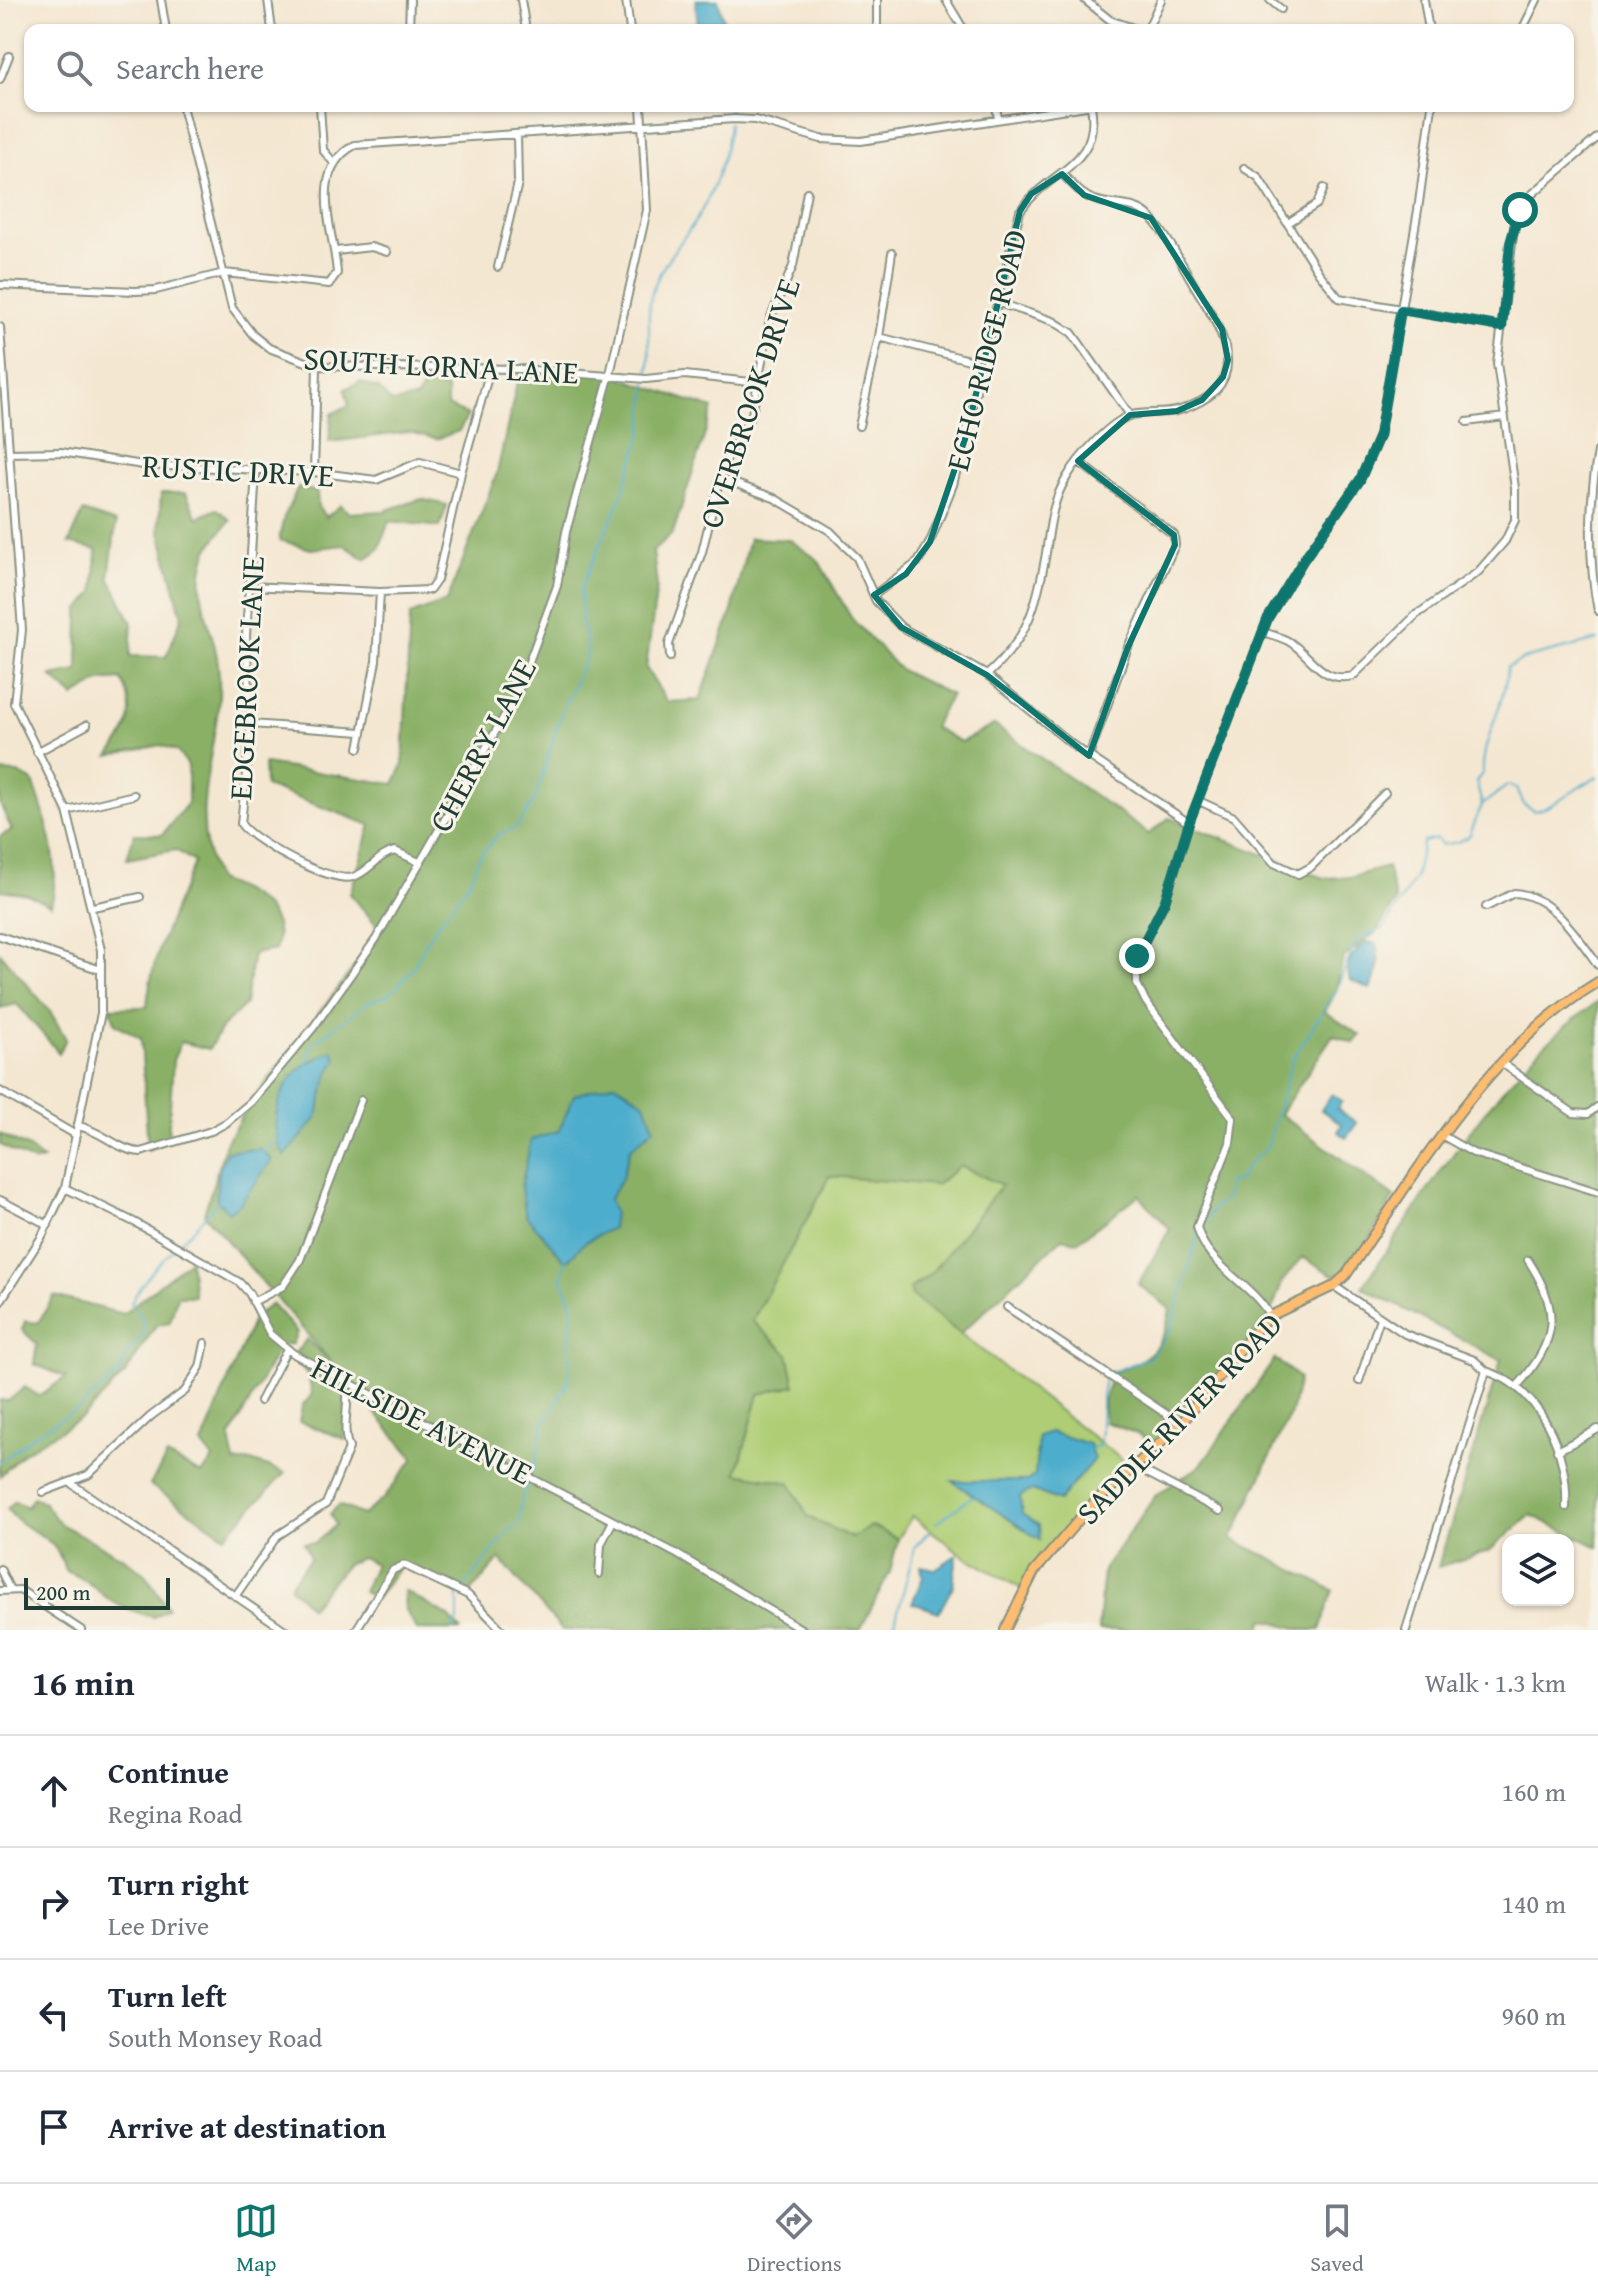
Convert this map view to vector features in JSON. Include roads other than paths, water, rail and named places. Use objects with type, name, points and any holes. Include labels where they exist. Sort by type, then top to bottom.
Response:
[{"type":"main road","name":"SADDLE RIVER ROAD","points":[[1005,1630],[1034,1572],[1088,1509],[1181,1424],[1270,1316],[1334,1286],[1346,1275],[1443,1136],[1503,1064],[1560,1009],[1598,982]]},
{"type":"street","points":[[161,0],[165,24]]},
{"type":"street","points":[[268,0],[271,24]]},
{"type":"street","points":[[409,24],[410,0]]},
{"type":"street","points":[[521,0],[525,24]]},
{"type":"street","points":[[626,0],[629,24]]},
{"type":"street","points":[[877,0],[877,24]]},
{"type":"street","points":[[946,0],[960,24]]},
{"type":"street","points":[[1085,0],[1110,20],[1122,24]]},
{"type":"street","points":[[1150,24],[1161,0]]},
{"type":"street","points":[[1270,0],[1281,9]]},
{"type":"street","points":[[1424,0],[1428,24]]},
{"type":"street","points":[[1525,24],[1537,0]]},
{"type":"street","points":[[0,79],[9,56]]},
{"type":"street","name":"SOUTH LORNA LANE","points":[[184,112],[232,308],[253,335],[284,356],[317,366],[610,374],[646,379],[700,375],[760,383]]},
{"type":"street","points":[[320,112],[323,150],[334,163]]},
{"type":"street","name":"CHERRY LANE","points":[[78,1126],[129,1150],[148,1150],[211,1131],[251,1102],[313,1028],[376,939],[517,694],[557,586],[566,532],[610,374],[647,210],[642,112]]},
{"type":"street","points":[[997,112],[998,119]]},
{"type":"street","points":[[0,285],[156,290],[224,273],[324,286],[337,273],[326,185],[334,163],[355,145],[749,119],[803,136],[861,141],[1047,112]]},
{"type":"street","name":"ECHO RIDGE ROAD","points":[[874,595],[906,574],[930,542],[953,485],[1020,211],[1031,194],[1062,174],[1089,144],[1092,133],[1090,112]]},
{"type":"street","points":[[1270,1316],[1254,1294],[1206,1249],[1197,1227],[1230,1143],[1233,1118],[1146,1002],[1134,969],[1143,939],[1165,901],[1189,823],[1264,632],[1304,559],[1360,480],[1379,436],[1431,112]]},
{"type":"street","points":[[498,267],[518,183],[517,134]]},
{"type":"street","points":[[1264,632],[1288,641],[1323,672],[1344,678],[1360,671],[1416,615],[1468,582],[1494,556],[1515,520],[1515,488],[1497,363],[1515,220],[1530,196],[1598,137]]},
{"type":"street","points":[[1244,168],[1258,177],[1333,293],[1347,301],[1502,327]]},
{"type":"street","points":[[987,675],[1024,634],[1038,589],[1051,517],[1066,478],[1078,461],[1089,447],[1130,415],[1177,411],[1202,400],[1223,377],[1228,360],[1227,342],[1151,218],[1132,207],[1096,201],[1084,195],[1062,174]]},
{"type":"street","points":[[1288,223],[1317,204],[1324,188]]},
{"type":"street","name":"OVERBROOK DRIVE","points":[[670,657],[669,644],[702,552],[720,478],[729,453],[752,414],[770,319],[793,266],[807,192]]},
{"type":"street","points":[[336,251],[371,247],[387,252]]},
{"type":"street","points":[[859,426],[879,337],[892,253]]},
{"type":"street","points":[[996,302],[1053,321],[1072,333],[1130,415]]},
{"type":"street","points":[[0,327],[22,630],[14,703],[67,811],[93,907],[101,970],[101,1013],[65,1188],[48,1225],[0,1302]]},
{"type":"street","points":[[879,337],[981,363]]},
{"type":"street","points":[[314,472],[317,366]]},
{"type":"street","points":[[249,586],[419,593],[435,585],[461,473],[490,370]]},
{"type":"street","points":[[1467,422],[1504,417]]},
{"type":"street","points":[[1598,451],[1593,493],[1593,580],[1598,611]]},
{"type":"street","name":"RUSTIC DRIVE","points":[[9,453],[61,452],[143,465],[314,472],[376,480],[420,462],[461,473]]},
{"type":"street","points":[[1078,461],[1174,535],[1175,545],[1128,647],[1089,756]]},
{"type":"street","name":"EDGEBROOK LANE","points":[[256,471],[246,636],[251,724],[240,816],[247,832],[340,878],[358,876],[381,856],[395,851],[419,862]]},
{"type":"street","points":[[720,478],[774,498],[830,531],[857,558],[884,612],[901,627],[987,675],[1089,756],[1189,823]]},
{"type":"street","points":[[0,490],[12,490]]},
{"type":"street","points":[[359,748],[376,661],[380,592]]},
{"type":"street","points":[[251,724],[361,732]]},
{"type":"street","points":[[37,752],[87,725]]},
{"type":"street","points":[[1199,801],[1234,817],[1274,863],[1298,874],[1311,867],[1385,793]]},
{"type":"street","points":[[67,811],[134,795]]},
{"type":"street","points":[[1486,907],[1514,893],[1538,899],[1598,965]]},
{"type":"street","points":[[93,907],[140,897]]},
{"type":"street","points":[[0,936],[101,970]]},
{"type":"street","points":[[1503,1064],[1573,1113],[1588,1114],[1597,1107]]},
{"type":"street","points":[[0,1091],[76,1135]]},
{"type":"street","points":[[253,1302],[283,1286],[300,1260],[361,1100]]},
{"type":"street","points":[[1443,1136],[1473,1153],[1598,1192]]},
{"type":"street","name":"HILLSIDE AVENUE","points":[[65,1188],[136,1223],[239,1282],[270,1334],[287,1349],[675,1553],[803,1630]]},
{"type":"street","points":[[0,1200],[48,1225]]},
{"type":"street","points":[[1518,1385],[1537,1364],[1550,1334],[1550,1301],[1544,1284],[1528,1260]]},
{"type":"street","points":[[1334,1286],[1414,1338],[1474,1360],[1486,1371],[1518,1385],[1534,1403],[1557,1451],[1566,1474],[1566,1507]]},
{"type":"street","points":[[1007,1307],[1181,1424]]},
{"type":"street","points":[[1359,1381],[1380,1318]]},
{"type":"street","points":[[43,1492],[72,1484],[95,1469],[145,1422],[185,1391],[200,1367],[205,1343]]},
{"type":"street","points":[[260,1401],[287,1349]]},
{"type":"street","points":[[1406,1630],[1486,1371]]},
{"type":"street","points":[[236,1595],[277,1536],[321,1509],[330,1498],[349,1448],[345,1439],[350,1394],[345,1379]]},
{"type":"street","points":[[1557,1451],[1598,1429]]},
{"type":"street","points":[[1134,1466],[1220,1511]]},
{"type":"street","points":[[72,1484],[285,1630]]},
{"type":"street","points":[[599,1574],[601,1544],[613,1521]]},
{"type":"street","points":[[356,1630],[393,1570],[404,1565],[468,1595],[502,1630]]},
{"type":"street","points":[[0,1569],[9,1588]]},
{"type":"street","points":[[0,1591],[9,1588],[26,1594],[81,1630]]},
{"type":"water","points":[[696,0],[718,0],[724,24],[698,24]]},
{"type":"water","points":[[1368,942],[1376,944],[1378,956],[1377,973],[1370,989],[1350,980],[1348,968],[1354,954]]},
{"type":"water","points":[[333,1050],[337,1060],[328,1074],[317,1118],[285,1156],[277,1135],[280,1098],[292,1077],[303,1066]]},
{"type":"water","points":[[615,1083],[645,1103],[654,1128],[630,1149],[622,1178],[609,1199],[614,1213],[612,1228],[585,1242],[566,1262],[526,1216],[521,1188],[531,1140],[559,1131],[574,1095]]},
{"type":"water","points":[[1332,1094],[1342,1101],[1337,1109],[1357,1123],[1346,1138],[1338,1132],[1342,1124],[1321,1110]]},
{"type":"water","points":[[260,1149],[272,1160],[240,1204],[229,1212],[217,1201],[218,1175],[227,1151]]},
{"type":"water","points":[[1050,1432],[1089,1444],[1094,1459],[1059,1501],[1032,1490],[1020,1497],[1022,1514],[1039,1525],[1040,1540],[952,1481],[1027,1481],[1035,1475],[1038,1436]]},
{"type":"water","points":[[957,1555],[953,1586],[939,1612],[912,1603],[923,1577],[921,1566],[935,1569]]},
{"type":"waterway","points":[[730,112],[730,117]]},
{"type":"waterway","points":[[648,376],[651,295],[664,266],[698,217],[709,195],[723,159],[729,123]]},
{"type":"waterway","points":[[306,1067],[312,1044],[368,1002],[390,994],[413,969],[430,935],[470,881],[479,857],[498,835],[518,826],[535,799],[560,717],[588,648],[582,626],[581,588],[620,500],[643,431],[647,382]]},
{"type":"waterway","points":[[1201,1231],[1213,1209],[1227,1199],[1228,1183],[1238,1181],[1251,1161],[1267,1148],[1292,1060],[1336,991],[1357,938],[1383,929],[1415,878],[1423,842],[1437,839],[1442,845],[1469,836],[1482,805],[1476,781],[1483,773],[1483,761],[1503,695],[1507,667],[1527,658],[1598,640]]},
{"type":"waterway","points":[[1482,805],[1508,785],[1517,788],[1524,805],[1535,811],[1598,777]]},
{"type":"waterway","points":[[263,1152],[280,1139]]},
{"type":"waterway","points":[[0,1462],[34,1435],[80,1408],[119,1373],[129,1351],[144,1335],[143,1319],[131,1303],[160,1262],[218,1201]]},
{"type":"waterway","points":[[1090,1448],[1099,1446],[1107,1374],[1150,1357],[1170,1331],[1198,1236]]},
{"type":"waterway","points":[[533,1473],[544,1423],[568,1383],[572,1303],[561,1277],[566,1260]]},
{"type":"waterway","points":[[464,1588],[511,1528],[518,1525],[523,1494],[530,1481]]},
{"type":"waterway","points":[[936,1523],[972,1497]]},
{"type":"waterway","points":[[893,1630],[915,1547],[929,1531]]},
{"type":"waterway","points":[[452,1630],[458,1621],[458,1594]]}]
